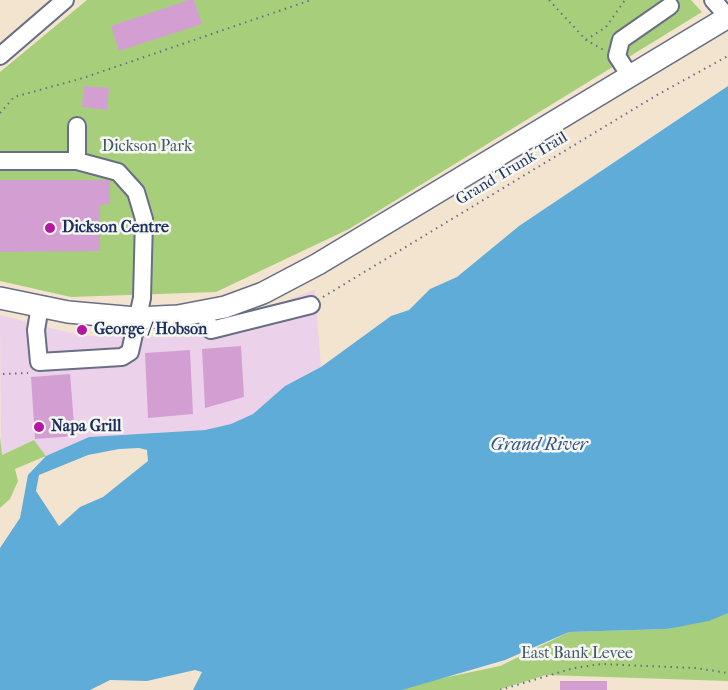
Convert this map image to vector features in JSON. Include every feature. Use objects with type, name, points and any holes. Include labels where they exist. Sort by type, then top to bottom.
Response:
[{"type":"main road","points":[[0,298],[68,312],[136,318],[225,307],[263,293],[318,264],[728,17]]},
{"type":"street","points":[[0,56],[65,0]]},
{"type":"street","points":[[713,0],[728,17]]},
{"type":"street","points":[[630,76],[617,56],[621,40],[670,6]]},
{"type":"street","points":[[77,126],[77,161]]},
{"type":"street","points":[[0,160],[77,161],[118,172],[136,192],[144,219],[145,262],[142,298],[130,352],[122,357],[39,362],[36,330],[40,306]]},
{"type":"street","points":[[263,293],[269,316]]},
{"type":"street","points":[[203,311],[212,330],[311,305]]},
{"type":"path","points":[[0,113],[14,97],[83,78],[311,0]]},
{"type":"path","points":[[549,0],[586,40],[617,56]]},
{"type":"path","points":[[586,40],[606,27],[625,0]]},
{"type":"path","name":"Grand Trunk Trail","points":[[311,305],[657,95],[728,56]]},
{"type":"path","points":[[3,374],[28,373]]},
{"type":"path","points":[[500,690],[574,668],[602,664],[695,668],[728,672]]},
{"type":"shaded area","points":[[315,290],[321,367],[285,386],[253,414],[231,424],[205,430],[89,437],[46,456],[34,440],[1,455],[0,315],[83,336],[189,337]]},
{"type":"green space","name":"Dickson Park","points":[[87,0],[691,0],[702,12],[349,229],[216,292],[71,297],[0,281],[0,72]]},
{"type":"green space","points":[[0,437],[2,455],[34,440],[46,456],[15,469],[18,481],[10,499],[0,508]]},
{"type":"green space","name":"East Bank Levee","points":[[728,612],[728,681],[546,675],[498,690],[386,690],[500,666],[569,632],[667,629]]},
{"type":"water","name":"Grand River","points":[[728,86],[728,613],[709,621],[667,629],[569,632],[505,660],[402,690],[193,690],[202,672],[195,670],[147,681],[110,680],[90,690],[0,690],[0,548],[20,518],[28,475],[46,456],[89,437],[205,430],[231,424],[253,414],[285,386],[321,367],[391,316],[409,310],[430,289],[457,277],[519,226]],"holes":[[[119,449],[147,450],[148,461],[103,497],[80,507],[59,526],[36,491],[39,475],[88,455]]]},
{"type":"building","points":[[194,0],[202,24],[119,51],[111,26]]},
{"type":"building","points":[[84,86],[109,88],[107,110],[82,107]]},
{"type":"building","name":"Dickson Centre","points":[[0,180],[110,180],[110,204],[100,205],[100,251],[0,252]]},
{"type":"building","points":[[241,346],[244,397],[205,408],[202,349]]},
{"type":"building","points":[[190,350],[193,414],[148,418],[145,353]]},
{"type":"building","points":[[70,374],[75,436],[35,439],[31,377]]},
{"type":"building","points":[[560,681],[607,681],[607,690],[560,690]]},
{"type":"place","name":"Dickson Centre","points":[[50,228]]},
{"type":"place","name":"George / Hobson","points":[[82,330]]},
{"type":"place","name":"Napa Grill","points":[[39,427]]}]
